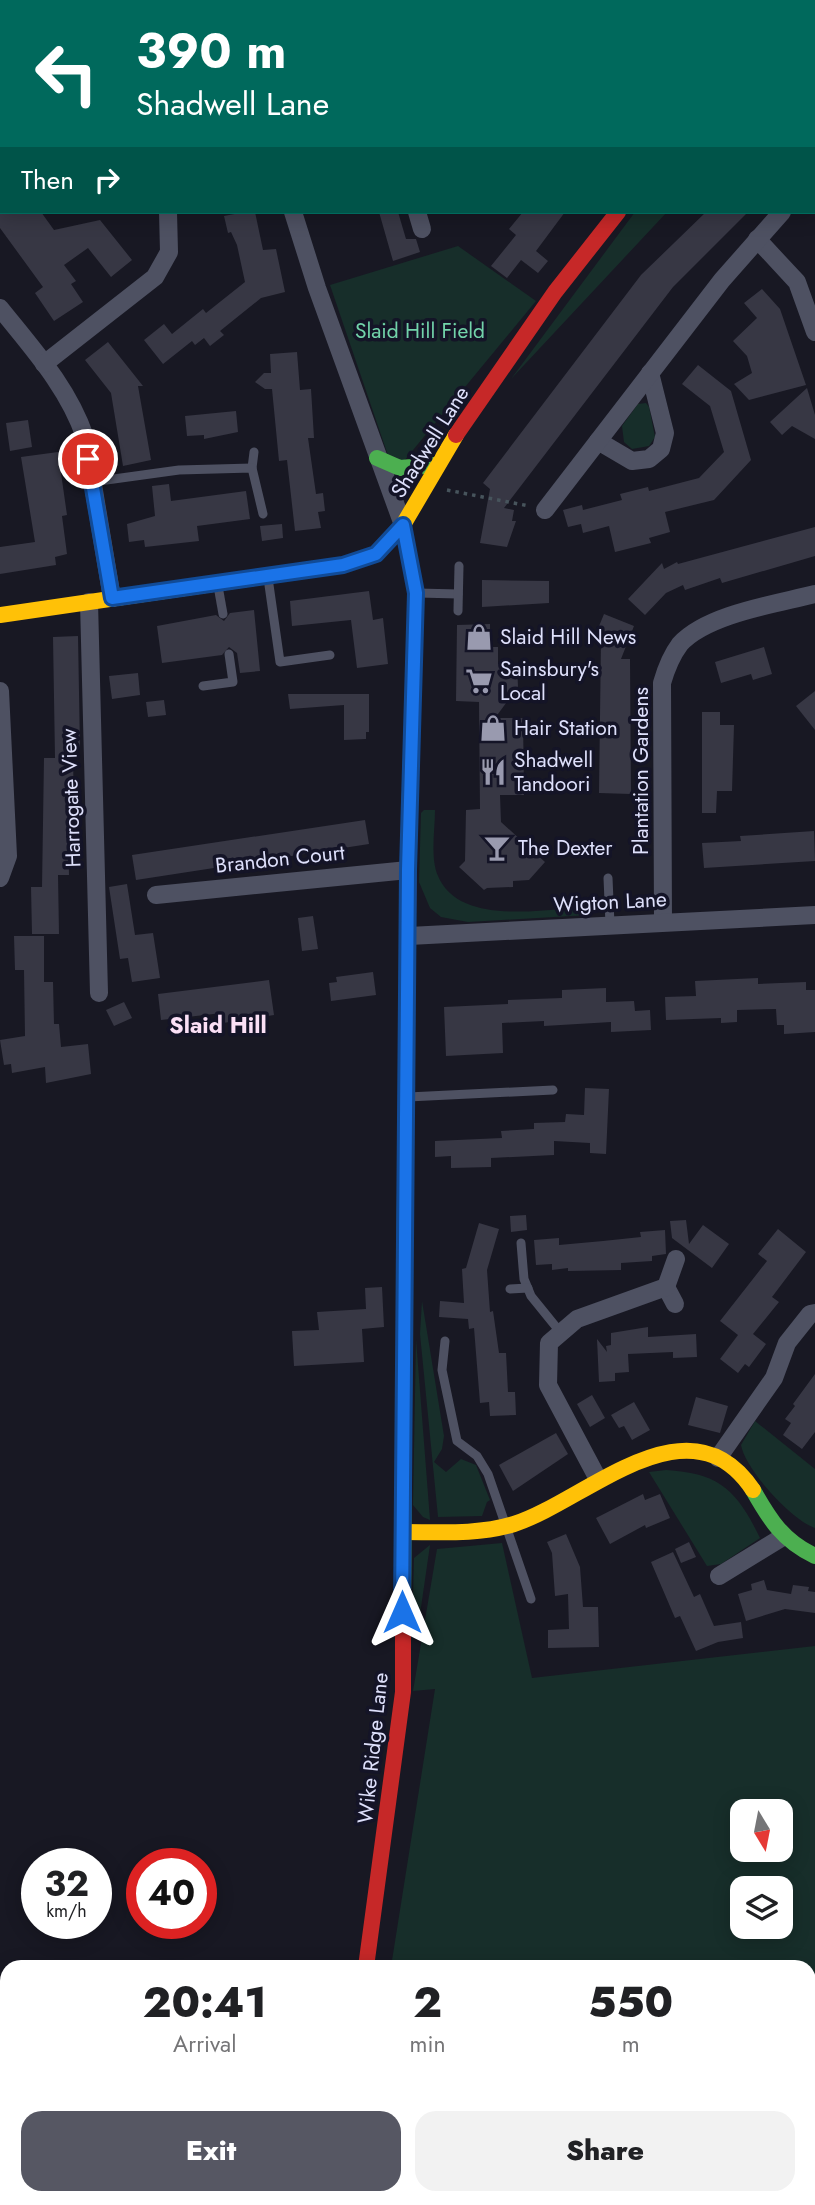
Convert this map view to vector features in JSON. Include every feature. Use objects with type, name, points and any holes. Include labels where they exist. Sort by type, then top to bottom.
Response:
[{"type":"street","points":[[44,364],[155,277],[169,252],[168,214]]},
{"type":"street","points":[[294,214],[377,458],[403,525]]},
{"type":"street","name":"Shadwell Lane","points":[[0,615],[343,565],[376,554],[403,525],[435,465],[555,292],[616,214]]},
{"type":"street","points":[[545,510],[650,373],[780,214]]},
{"type":"street","points":[[757,239],[796,282],[815,332]]},
{"type":"street","points":[[0,308],[70,400],[79,418],[112,598]]},
{"type":"street","points":[[598,441],[632,461],[649,459],[661,449],[665,433],[650,373]]},
{"type":"street","points":[[377,458],[400,468],[435,465]]},
{"type":"street","name":"Wike Ridge Lane","points":[[367,1960],[403,1692],[401,1532],[408,1097],[408,870],[416,593],[403,525]]},
{"type":"street","name":"Plantation Gardens","points":[[663,921],[662,683],[668,663],[680,645],[695,631],[714,622],[815,594]]},
{"type":"street","name":"Harrogate View","points":[[89,602],[99,993]]},
{"type":"street","points":[[0,691],[8,856],[0,878]]},
{"type":"street","name":"Brandon Court","points":[[156,895],[408,870]]},
{"type":"street","name":"Wigton Lane","points":[[408,936],[815,915]]},
{"type":"street","points":[[675,1304],[666,1287],[676,1259]]},
{"type":"street","points":[[598,1479],[548,1385],[549,1343],[577,1319],[666,1287]]},
{"type":"street","points":[[718,1458],[774,1378],[787,1343],[810,1314],[815,1312]]},
{"type":"street","points":[[401,1532],[484,1531],[505,1527],[560,1503],[626,1464],[662,1453],[693,1453],[718,1458],[733,1467],[750,1484],[781,1538],[798,1551],[815,1556]]},
{"type":"street","points":[[719,1576],[781,1538]]},
{"type":"lane","points":[[254,452],[252,468],[263,514]]},
{"type":"lane","points":[[92,482],[179,470],[252,468]]},
{"type":"lane","points":[[458,611],[459,566]]},
{"type":"lane","points":[[268,577],[280,662],[330,655]]},
{"type":"lane","points":[[218,584],[223,614]]},
{"type":"lane","points":[[416,593],[458,594]]},
{"type":"lane","points":[[204,686],[233,682],[229,654]]},
{"type":"lane","points":[[608,878],[610,925]]},
{"type":"lane","points":[[408,1097],[553,1090]]},
{"type":"lane","points":[[521,1242],[528,1288],[561,1333]]},
{"type":"lane","points":[[510,1289],[528,1288]]},
{"type":"lane","points":[[445,1341],[442,1370],[457,1441],[477,1456],[488,1474],[531,1599]]},
{"type":"path","points":[[426,481],[456,493],[545,510]]},
{"type":"green space","points":[[634,214],[665,214],[511,379]]},
{"type":"green space","name":"Slaid Hill Field","points":[[458,246],[536,301],[399,467],[393,470],[330,285]]},
{"type":"green space","points":[[646,403],[655,437],[649,446],[632,449],[624,442],[622,426],[638,404]]},
{"type":"green space","points":[[424,810],[435,810],[434,852],[438,876],[449,893],[466,903],[510,912],[599,905],[588,915],[468,922],[441,917],[430,908],[419,882],[421,813]]},
{"type":"green space","points":[[422,1301],[444,1436],[442,1449],[434,1462],[446,1472],[461,1459],[476,1465],[490,1500],[482,1516],[438,1517],[420,1334]]},
{"type":"green space","points":[[416,1339],[430,1520],[423,1517],[413,1505]]},
{"type":"green space","points":[[755,1421],[815,1469],[815,1528],[782,1505],[760,1480],[744,1455],[741,1445]]},
{"type":"green space","points":[[666,1470],[700,1475],[725,1488],[743,1508],[760,1538],[721,1564],[707,1566],[649,1472]]},
{"type":"green space","points":[[502,1543],[532,1678],[815,1646],[815,1960],[392,1960],[435,1689],[413,1691],[437,1549]]},
{"type":"green space","points":[[430,1545],[417,1635],[412,1633],[414,1558]]},
{"type":"building","points":[[0,214],[42,214],[54,230],[100,220],[132,260],[111,277],[88,248],[64,265],[76,281],[71,284],[83,302],[54,321],[35,293],[43,287],[0,228]]},
{"type":"building","points":[[255,214],[263,250],[276,249],[285,292],[261,298],[220,331],[224,335],[210,346],[204,338],[195,345],[192,341],[163,364],[144,340],[164,324],[172,334],[203,309],[206,313],[245,282],[237,245],[231,232],[228,233],[224,216]]},
{"type":"building","points":[[380,214],[399,214],[406,239],[416,239],[420,252],[393,261]]},
{"type":"building","points":[[521,214],[564,214],[536,251],[548,261],[538,273],[521,260],[507,278],[491,266],[516,235],[509,229]]},
{"type":"building","points":[[704,214],[746,214],[673,287],[504,508],[514,510],[512,521],[516,521],[507,547],[480,543],[490,489],[483,483],[641,275]]},
{"type":"building","points":[[762,289],[780,309],[806,385],[749,400],[734,384],[752,373],[747,356],[733,341],[757,318],[744,303]]},
{"type":"building","points":[[108,342],[143,386],[138,386],[151,460],[123,466],[111,393],[85,360]]},
{"type":"building","points":[[297,352],[300,390],[311,389],[314,438],[308,438],[316,494],[323,493],[325,511],[318,512],[321,528],[295,531],[287,460],[279,461],[272,389],[265,389],[255,382],[264,373],[271,373],[270,354]]},
{"type":"building","points":[[698,365],[731,391],[751,460],[714,500],[665,512],[670,532],[649,538],[651,543],[615,552],[609,526],[583,533],[581,524],[568,527],[563,510],[582,505],[583,510],[622,500],[620,494],[648,487],[649,491],[699,478],[724,452],[710,406],[682,384]]},
{"type":"building","points":[[807,388],[815,415],[815,439],[792,426],[782,435],[770,422]]},
{"type":"building","points":[[236,411],[238,432],[204,439],[204,435],[187,436],[185,416]]},
{"type":"building","points":[[28,420],[32,447],[10,451],[6,423]]},
{"type":"building","points":[[58,452],[67,515],[62,516],[67,554],[55,557],[56,565],[0,574],[0,547],[35,542],[21,457]]},
{"type":"building","points":[[169,484],[171,501],[246,491],[250,519],[197,526],[199,541],[145,547],[144,540],[129,542],[127,524],[155,516],[152,486]]},
{"type":"building","points":[[282,524],[283,538],[262,541],[260,526]]},
{"type":"building","points":[[815,527],[815,556],[722,583],[720,578],[685,590],[683,585],[666,593],[645,615],[628,599],[662,563],[664,569],[677,562],[678,564]]},
{"type":"building","points":[[482,580],[549,581],[549,603],[482,607]]},
{"type":"building","points":[[369,591],[373,620],[383,618],[388,664],[357,668],[351,620],[292,626],[290,601]]},
{"type":"building","points":[[254,610],[260,671],[240,673],[237,653],[229,647],[222,655],[162,663],[157,626],[216,615],[224,621],[230,613]]},
{"type":"building","points":[[604,614],[634,626],[621,659],[630,659],[631,794],[599,793],[601,639],[595,636]]},
{"type":"building","points":[[490,624],[490,647],[498,647],[498,664],[517,663],[518,687],[495,718],[523,718],[524,795],[500,795],[501,822],[545,862],[529,880],[513,881],[513,887],[484,890],[459,867],[465,861],[466,810],[480,809],[479,702],[456,701],[457,625]]},
{"type":"building","points":[[78,636],[80,748],[73,748],[74,830],[68,830],[69,875],[58,875],[59,934],[32,934],[31,887],[42,887],[44,758],[55,758],[53,637]]},
{"type":"building","points":[[764,647],[772,674],[753,680],[751,674],[721,683],[715,662]]},
{"type":"building","points":[[138,673],[140,695],[112,699],[109,676]]},
{"type":"building","points":[[815,691],[815,730],[796,706]]},
{"type":"building","points":[[288,694],[369,694],[369,732],[366,732],[366,739],[344,740],[344,705],[290,709]]},
{"type":"building","points":[[164,700],[166,715],[148,717],[146,702]]},
{"type":"building","points":[[702,712],[720,712],[720,725],[734,725],[732,791],[717,791],[716,813],[702,813]]},
{"type":"building","points":[[365,820],[369,844],[136,880],[132,855]]},
{"type":"building","points":[[814,831],[815,861],[704,868],[702,843],[741,841],[740,836]]},
{"type":"building","points":[[127,884],[135,935],[153,933],[160,978],[132,982],[128,958],[120,959],[109,887]]},
{"type":"building","points":[[313,916],[318,949],[302,951],[298,918]]},
{"type":"building","points":[[14,936],[44,936],[44,982],[53,982],[54,1024],[59,1024],[61,1047],[88,1044],[91,1074],[46,1083],[45,1067],[12,1073],[11,1064],[4,1065],[0,1040],[25,1036],[24,970],[15,970]]},
{"type":"building","points":[[373,972],[376,995],[331,1001],[329,983],[337,982],[336,977]]},
{"type":"building","points":[[758,978],[758,984],[806,982],[806,990],[815,990],[815,1032],[784,1034],[784,1025],[777,1025],[776,1009],[737,1010],[737,1022],[721,1023],[721,1018],[666,1020],[665,997],[696,996],[695,981]]},
{"type":"building","points":[[269,980],[274,1015],[223,1023],[222,1013],[161,1020],[158,994]]},
{"type":"building","points":[[606,988],[606,1002],[634,1001],[635,1011],[650,1010],[651,1030],[611,1032],[611,1022],[544,1026],[544,1021],[502,1023],[503,1053],[446,1056],[444,1007],[508,1004],[508,1000],[562,998],[562,990]]},
{"type":"building","points":[[124,1002],[132,1018],[114,1026],[106,1010]]},
{"type":"building","points":[[585,1088],[609,1089],[606,1154],[590,1153],[590,1143],[554,1141],[554,1155],[491,1158],[491,1167],[451,1168],[451,1156],[435,1157],[435,1141],[502,1138],[501,1131],[534,1129],[534,1123],[565,1122],[566,1114],[584,1115]]},
{"type":"building","points":[[526,1215],[527,1230],[511,1232],[510,1216]]},
{"type":"building","points":[[686,1220],[689,1244],[703,1225],[729,1244],[712,1268],[672,1238],[670,1221]]},
{"type":"building","points":[[479,1223],[499,1229],[487,1270],[490,1312],[493,1311],[499,1353],[506,1353],[508,1392],[515,1392],[516,1415],[490,1416],[489,1402],[480,1403],[474,1328],[469,1329],[468,1319],[439,1317],[440,1301],[464,1303],[462,1269],[466,1268]]},
{"type":"building","points":[[778,1229],[806,1252],[772,1297],[779,1302],[753,1334],[766,1344],[749,1367],[745,1364],[738,1373],[720,1359],[738,1335],[720,1321],[767,1261],[758,1254]]},
{"type":"building","points":[[665,1230],[666,1254],[652,1256],[652,1261],[621,1263],[621,1270],[568,1271],[568,1268],[552,1270],[552,1264],[536,1265],[534,1240],[559,1238],[559,1245],[641,1237],[640,1232]]},
{"type":"building","points":[[382,1287],[384,1327],[362,1329],[364,1362],[294,1366],[292,1331],[319,1330],[317,1312],[366,1309],[365,1288]]},
{"type":"building","points":[[648,1327],[648,1337],[696,1334],[697,1357],[673,1358],[673,1352],[628,1354],[629,1372],[615,1373],[615,1381],[599,1382],[597,1339],[607,1352],[606,1346],[611,1345],[611,1333]]},
{"type":"building","points":[[815,1374],[815,1432],[802,1449],[783,1435],[791,1423],[785,1419]]},
{"type":"building","points":[[592,1395],[605,1418],[590,1427],[577,1404]]},
{"type":"building","points":[[696,1397],[728,1406],[720,1433],[688,1425]]},
{"type":"building","points":[[634,1402],[650,1430],[632,1440],[624,1426],[619,1428],[611,1415]]},
{"type":"building","points":[[556,1433],[568,1454],[513,1491],[499,1465]]},
{"type":"building","points":[[643,1494],[645,1500],[660,1494],[670,1518],[646,1528],[645,1525],[610,1544],[596,1518]]},
{"type":"building","points":[[566,1534],[580,1567],[583,1607],[598,1607],[599,1647],[548,1648],[548,1630],[569,1629],[568,1594],[555,1596],[552,1553],[547,1542]]},
{"type":"building","points":[[689,1542],[696,1557],[681,1563],[675,1549]]},
{"type":"building","points":[[673,1552],[694,1597],[700,1594],[714,1626],[741,1622],[743,1638],[718,1642],[696,1651],[680,1616],[675,1618],[651,1562]]},
{"type":"building","points":[[764,1580],[767,1590],[791,1594],[793,1585],[809,1587],[808,1591],[815,1592],[815,1613],[785,1609],[746,1621],[738,1594],[752,1590],[751,1584]]},
{"type":"traffic: fast","points":[[377,458],[400,468],[435,465]]},
{"type":"traffic: fast","points":[[403,525],[416,593],[409,824]]},
{"type":"traffic: fast","points":[[403,1627],[405,1191]]},
{"type":"traffic: fast","points":[[753,1490],[778,1529],[794,1544],[815,1556]]},
{"type":"traffic: slow","points":[[0,615],[343,565],[376,554],[403,525],[456,435]]},
{"type":"traffic: slow","points":[[402,1532],[472,1531],[514,1524],[636,1462],[668,1453],[699,1452],[727,1463],[753,1490]]},
{"type":"traffic: jam","points":[[456,435],[555,292],[616,214]]},
{"type":"traffic: jam","points":[[405,1191],[409,824]]},
{"type":"traffic: jam","points":[[367,1960],[403,1692],[403,1627]]},
{"type":"place","name":"Slaid Hill News","points":[[479,637]]},
{"type":"place","name":"Sainsbury's Local","points":[[479,681]]},
{"type":"place","name":"Hair Station","points":[[493,728]]},
{"type":"place","name":"Shadwell Tandoori","points":[[493,772]]},
{"type":"place","name":"The Dexter","points":[[497,848]]},
{"type":"district","name":"Slaid Hill","points":[[218,1025]]},
{"type":"route","points":[[88,459],[112,598],[343,565],[376,554],[403,525],[416,593],[408,870],[402,1612]]}]
